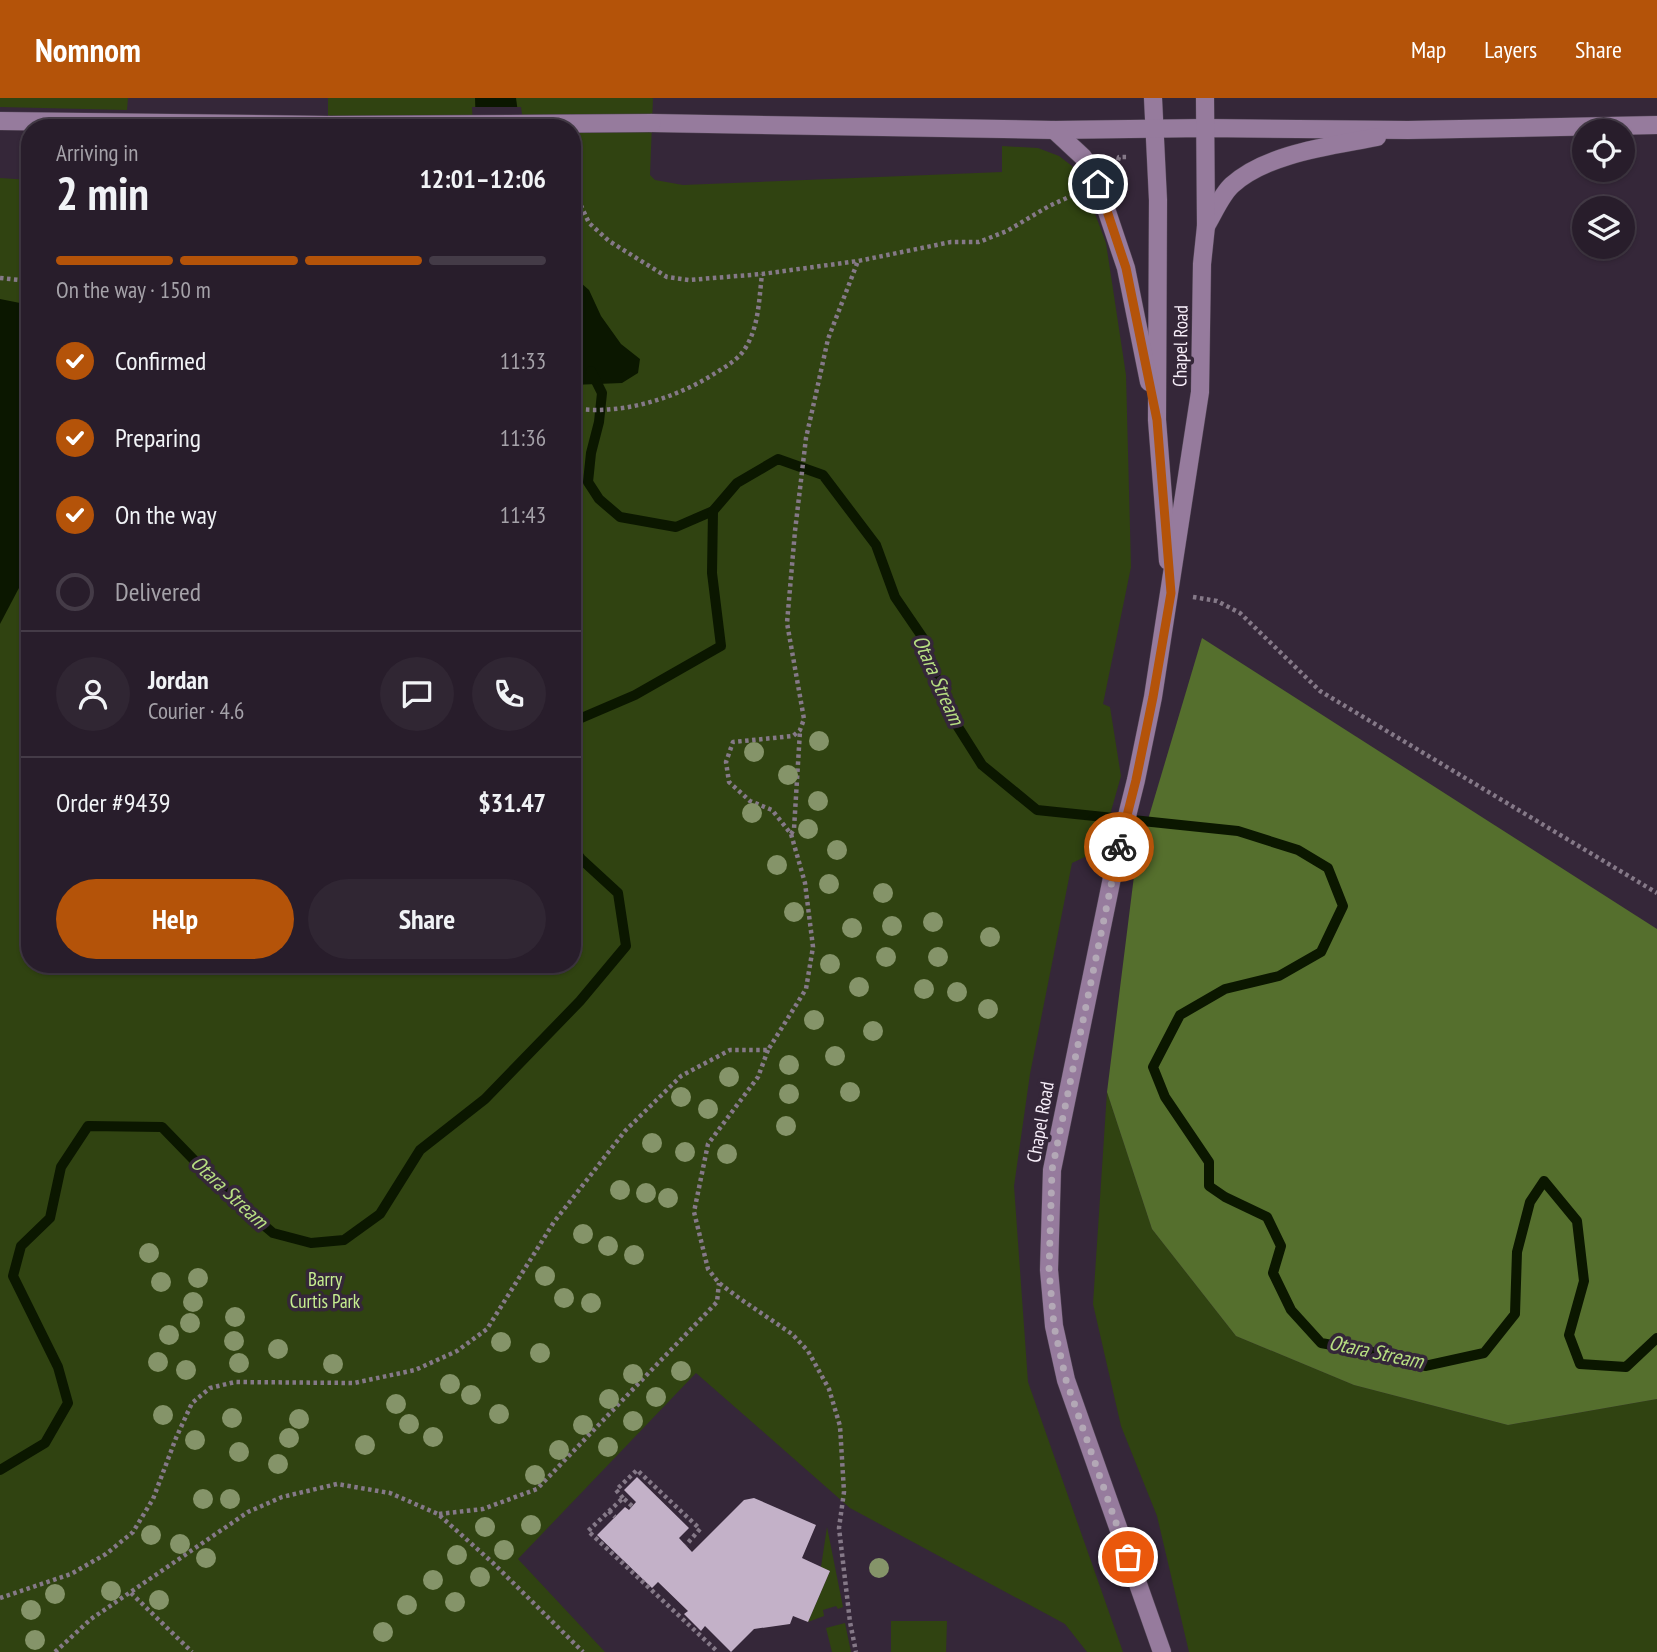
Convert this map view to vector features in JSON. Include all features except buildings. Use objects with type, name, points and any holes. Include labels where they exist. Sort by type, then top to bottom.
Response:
[{"type":"main road","name":"Chapel Road","points":[[1153,98],[1158,200],[1157,420],[1171,593]]},
{"type":"main road","name":"Chapel Road","points":[[1163,1652],[1066,1380],[1054,1326],[1049,1270],[1052,1170],[1114,868],[1136,780],[1171,593],[1200,392],[1202,264],[1206,226],[1206,98]]},
{"type":"main road","points":[[0,121],[21,121]]},
{"type":"main road","points":[[581,123],[1054,130],[1408,130],[1657,125]]},
{"type":"main road","points":[[1054,130],[1083,157],[1098,184],[1126,268],[1157,420]]},
{"type":"main road","points":[[1206,226],[1231,185],[1259,167],[1290,156],[1408,130]]},
{"type":"path","points":[[581,206],[589,223],[609,241],[667,276],[689,279],[762,274],[858,261],[951,242],[979,242],[1007,231],[1049,206],[1082,192]]},
{"type":"path","points":[[791,834],[794,829],[800,730],[804,719],[788,623],[795,531],[806,438],[828,339],[858,261]]},
{"type":"path","points":[[581,409],[612,409],[691,389],[735,361],[746,348],[757,320],[762,274]]},
{"type":"path","points":[[0,278],[21,280]]},
{"type":"path","points":[[1171,593],[1217,601],[1240,613],[1320,691],[1657,893]]},
{"type":"path","points":[[800,730],[793,736],[733,742],[726,762],[729,782],[750,801],[772,810],[791,834],[804,883],[813,947],[806,989],[768,1049],[758,1077],[708,1144],[694,1212],[708,1269],[719,1283],[792,1334],[808,1351],[820,1370],[832,1398],[840,1426],[844,1466],[839,1528],[856,1652]]},
{"type":"path","points":[[0,1598],[71,1574],[106,1554],[133,1532],[153,1499],[192,1403],[210,1388],[235,1382],[354,1383],[415,1370],[457,1351],[487,1329],[554,1222],[625,1131],[681,1076],[730,1050],[768,1049]]},
{"type":"path","points":[[438,1514],[483,1509],[537,1489],[717,1302],[719,1283]]},
{"type":"path","points":[[632,1506],[616,1490],[637,1471],[700,1529],[685,1545]]},
{"type":"path","points":[[55,1652],[91,1619],[248,1512],[282,1497],[337,1484],[390,1493],[438,1514],[493,1563],[583,1652]]},
{"type":"path","points":[[623,1498],[588,1531],[718,1652]]},
{"type":"path","points":[[609,1511],[615,1517]]},
{"type":"path","points":[[131,1592],[192,1652]]},
{"type":"green space","points":[[0,98],[128,98],[127,110],[0,107]]},
{"type":"green space","name":"Barry Curtis Park","points":[[328,98],[653,98],[650,175],[655,180],[683,185],[1002,172],[1002,146],[1038,148],[1059,156],[1072,166],[1091,203],[1106,243],[1126,375],[1131,567],[1103,704],[1110,707],[1121,776],[1100,850],[1072,863],[1030,1074],[1014,1186],[1028,1382],[1123,1652],[1087,1652],[1065,1624],[850,1508],[696,1373],[518,1559],[605,1652],[0,1652],[0,178],[21,179],[21,973],[581,973],[581,119],[328,119]]},
{"type":"green space","points":[[1202,638],[1657,929],[1657,1399],[1508,1425],[1354,1385],[1236,1336],[1152,1229],[1107,1092],[1136,860]]},
{"type":"green space","points":[[1107,1092],[1152,1229],[1236,1336],[1354,1385],[1508,1425],[1657,1399],[1657,1652],[1189,1652],[1157,1516],[1121,1426],[1093,1304]]},
{"type":"green space","points":[[827,1527],[843,1607],[823,1610],[824,1616],[808,1622],[830,1571],[821,1567]]},
{"type":"green space","points":[[891,1621],[947,1621],[946,1652],[891,1652]]},
{"type":"green space","points":[[845,1623],[851,1652],[832,1652],[826,1628]]},
{"type":"shaded area","points":[[475,98],[516,98],[519,119],[476,119]]},
{"type":"shaded area","points":[[581,283],[589,290],[601,316],[621,344],[640,359],[638,373],[622,383],[581,385]]},
{"type":"shaded area","points":[[0,299],[21,303],[21,584],[0,624]]},
{"type":"pier","points":[[472,107],[521,107],[523,119],[473,119]]},
{"type":"waterway","points":[[591,371],[602,393],[588,482],[599,499],[620,517],[676,527],[713,511]]},
{"type":"waterway","name":"Otara Stream","points":[[581,718],[635,695],[721,646],[712,573],[713,511],[737,483],[778,459],[823,475],[876,545],[895,597],[923,638],[946,708],[982,765],[1037,810],[1238,831],[1298,850],[1328,868],[1343,906],[1321,952],[1279,976],[1225,989],[1180,1015],[1153,1067],[1165,1097],[1209,1162],[1209,1186],[1225,1197],[1267,1217],[1281,1246],[1273,1273],[1291,1310],[1321,1343],[1410,1359],[1425,1366],[1484,1353],[1515,1314],[1517,1252],[1530,1202],[1544,1181],[1577,1221],[1584,1281],[1569,1335],[1580,1364],[1626,1367],[1657,1338]]},
{"type":"waterway","name":"Otara Stream","points":[[0,1470],[45,1443],[68,1403],[58,1367],[13,1276],[21,1246],[50,1218],[61,1167],[88,1126],[162,1127],[226,1193],[273,1233],[311,1243],[344,1240],[380,1214],[420,1150],[485,1099],[580,1001],[626,946],[618,893],[581,859]]},
{"type":"way so far","points":[[1119,847],[1052,1170],[1049,1270],[1054,1326],[1066,1380],[1128,1557]]},
{"type":"route","points":[[1098,184],[1126,268],[1157,420],[1171,593],[1153,697],[1119,847]]}]
